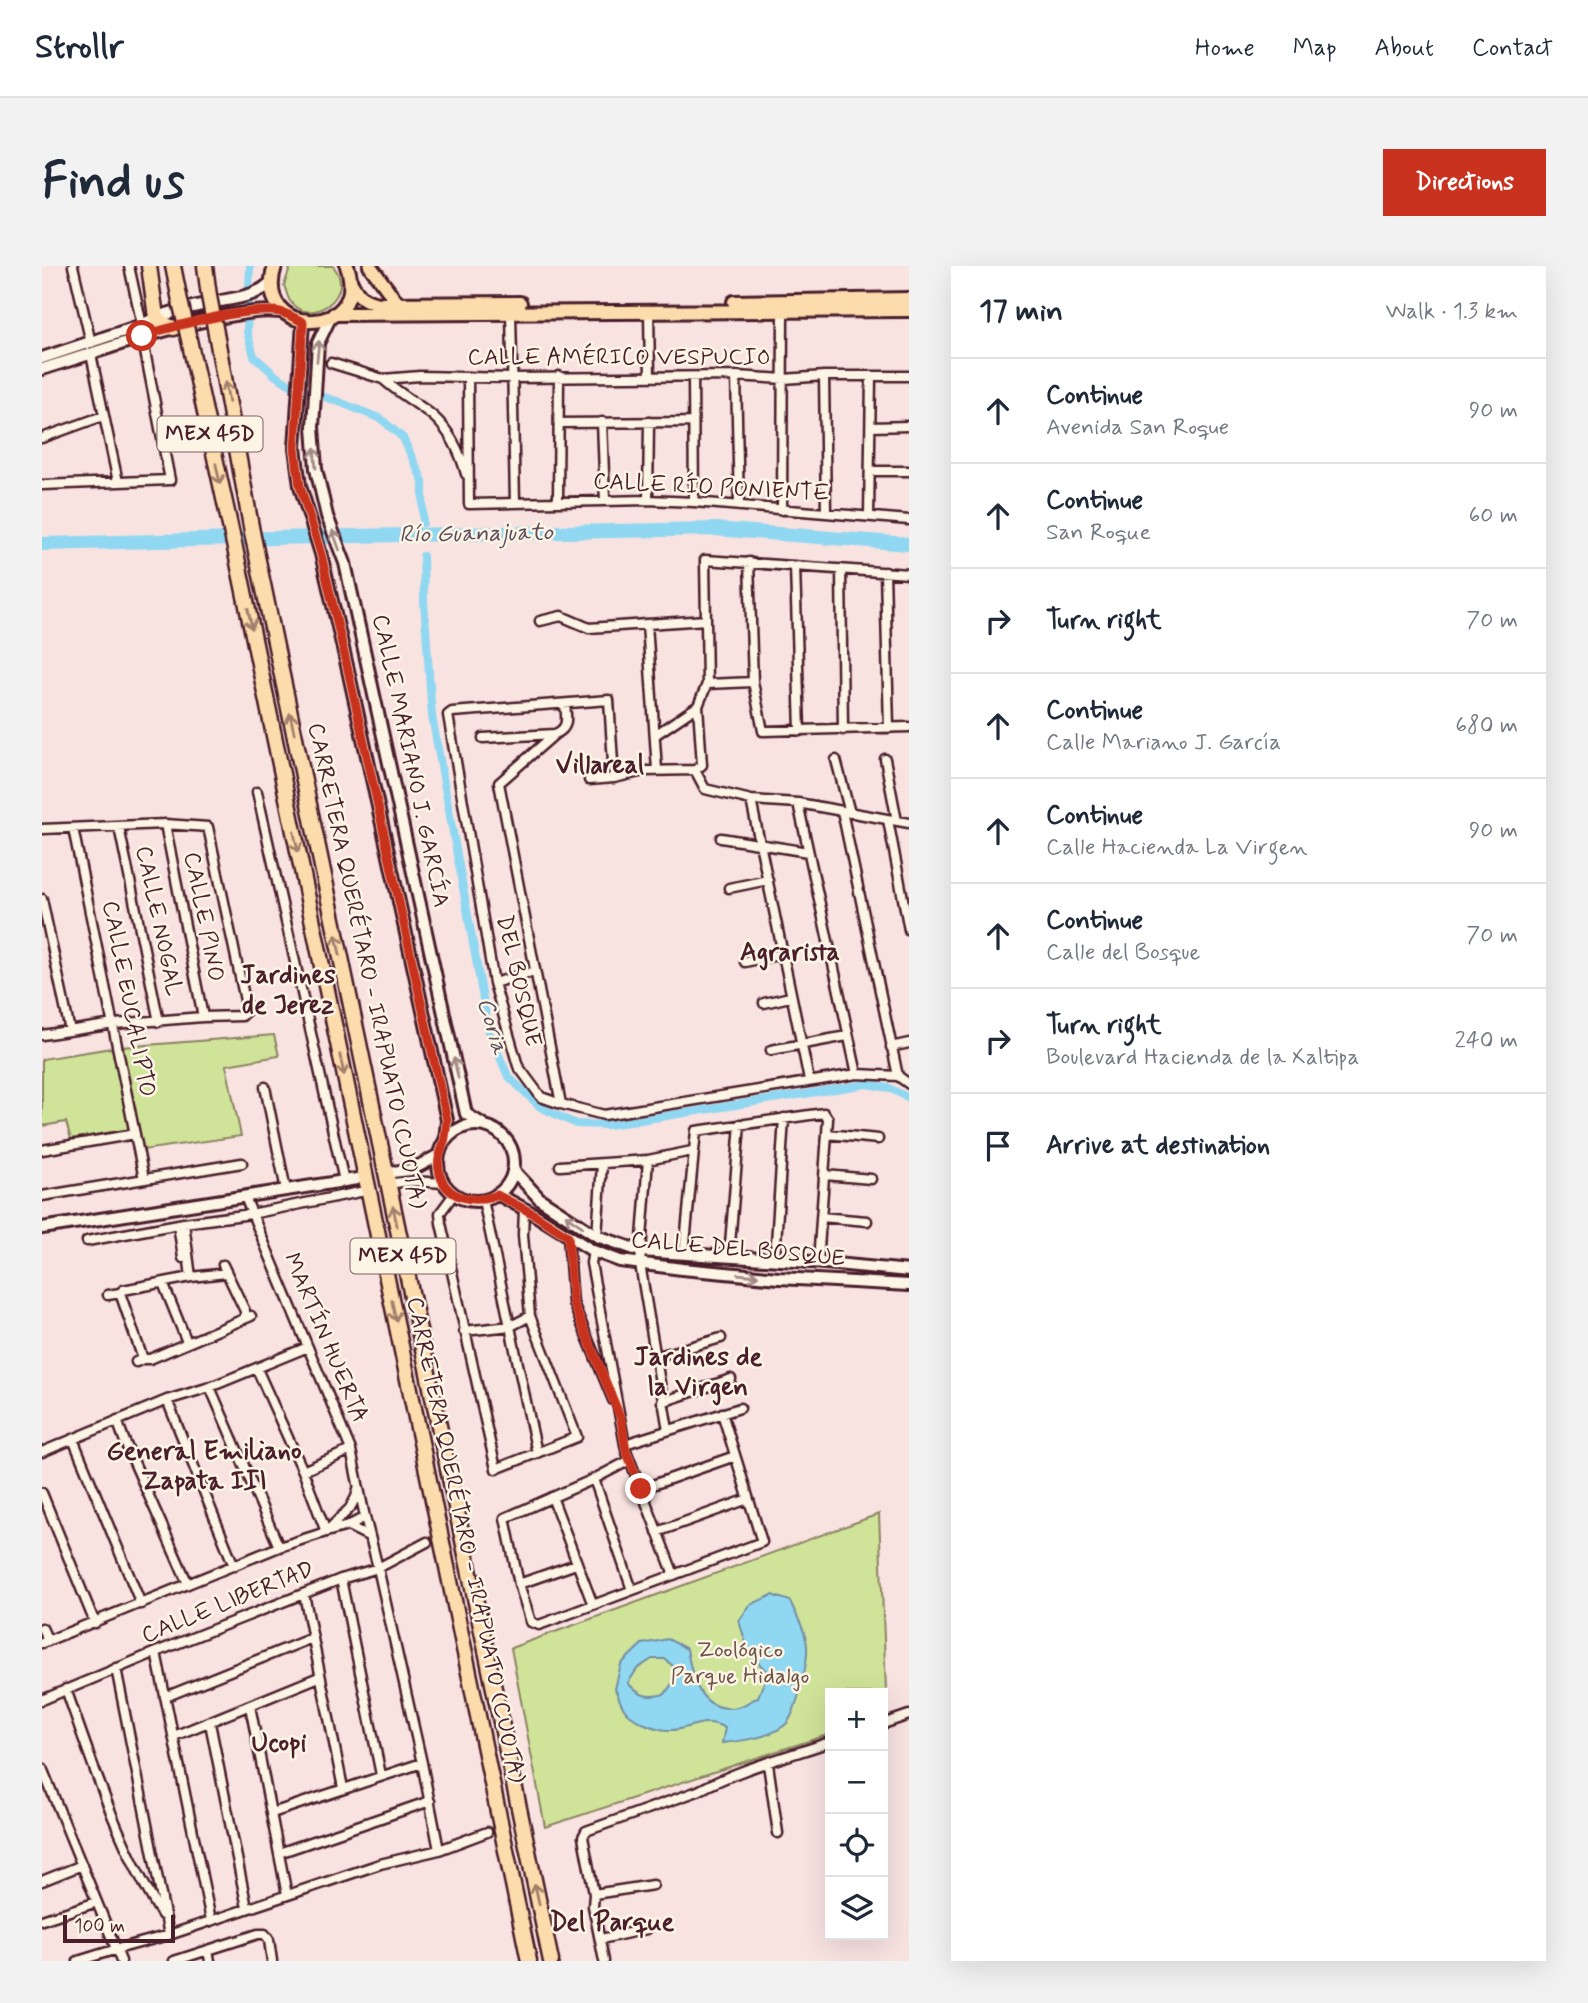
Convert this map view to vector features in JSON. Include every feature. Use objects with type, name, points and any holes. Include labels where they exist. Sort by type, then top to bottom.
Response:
[{"type":"highway","points":[[149,266],[156,317],[174,328]]},
{"type":"highway","name":"CARRETERA QUERÉTARO - IRAPUATO (CUOTA)","points":[[173,266],[236,552],[529,1961]]},
{"type":"highway","name":"CARRETERA QUERÉTARO - IRAPUATO (CUOTA)","points":[[205,266],[252,532],[551,1961]]},
{"type":"main road","points":[[275,266],[272,286],[277,303],[287,314],[303,322],[317,322],[332,316],[343,306],[351,284]]},
{"type":"main road","points":[[347,266],[351,284],[362,299],[370,303],[783,311],[909,310]]},
{"type":"main road","points":[[370,266],[399,305]]},
{"type":"main road","points":[[332,316],[649,311],[674,307],[909,299]]},
{"type":"street","points":[[73,266],[118,482]]},
{"type":"street","points":[[42,485],[170,480],[129,266]]},
{"type":"street","points":[[142,331],[156,317],[243,297],[261,291],[272,281]]},
{"type":"street","points":[[42,369],[91,348],[142,331],[174,328],[240,314],[273,311],[287,314]]},
{"type":"street","points":[[649,311],[650,377]]},
{"type":"street","points":[[782,510],[783,311]]},
{"type":"street","points":[[511,312],[514,503]]},
{"type":"street","name":"CALLE MARIANO J. GARCÍA","points":[[332,316],[318,343],[313,427],[316,468],[327,516],[345,563],[466,1114],[484,1125]]},
{"type":"street","name":"CALLE MARIANO J. GARCÍA","points":[[303,322],[295,448],[300,486],[321,554],[348,670],[447,1120],[445,1141]]},
{"type":"street","points":[[42,349],[50,352],[91,348]]},
{"type":"street","points":[[42,358],[63,351]]},
{"type":"street","name":"CALLE AMÉRICO VESPUCIO","points":[[331,363],[383,379],[420,376],[736,376],[784,379],[909,376]]},
{"type":"street","points":[[558,501],[559,376]]},
{"type":"street","points":[[736,376],[739,506]]},
{"type":"street","points":[[824,376],[826,513]]},
{"type":"street","points":[[869,516],[872,376]]},
{"type":"street","points":[[468,377],[469,482]]},
{"type":"street","points":[[693,377],[694,502]]},
{"type":"street","points":[[383,379],[435,417],[455,444],[469,482]]},
{"type":"street","points":[[42,438],[103,416]]},
{"type":"street","points":[[602,422],[605,500]]},
{"type":"street","points":[[648,500],[649,422]]},
{"type":"street","points":[[559,423],[693,422]]},
{"type":"street","points":[[871,427],[909,426]]},
{"type":"street","points":[[870,471],[909,471]]},
{"type":"street","name":"CALLE RÍO PONIENTE","points":[[469,482],[469,504],[648,500],[909,520]]},
{"type":"street","points":[[909,574],[705,559],[707,684],[698,706],[699,768],[705,789],[751,800],[798,803],[909,823]]},
{"type":"street","points":[[749,562],[753,682],[763,731],[909,727]]},
{"type":"street","points":[[795,566],[800,731]]},
{"type":"street","points":[[841,569],[843,730]]},
{"type":"street","points":[[885,572],[889,728]]},
{"type":"street","points":[[540,621],[561,616],[589,628],[706,620]]},
{"type":"street","points":[[647,624],[657,770]]},
{"type":"street","points":[[707,684],[753,682]]},
{"type":"street","points":[[483,738],[555,734],[563,731],[567,724],[565,704],[609,700],[614,778]]},
{"type":"street","name":"DEL BOSQUE","points":[[565,704],[452,712],[448,715],[494,983],[518,1066],[541,1097],[604,1115],[809,1080],[857,1074],[898,1076]]},
{"type":"street","points":[[655,735],[698,706]]},
{"type":"street","points":[[555,734],[499,783],[561,1104]]},
{"type":"street","points":[[885,759],[909,930]]},
{"type":"street","points":[[836,760],[891,1047],[898,1076],[909,1084]]},
{"type":"street","points":[[589,780],[657,770],[699,768]]},
{"type":"street","points":[[257,792],[344,1181]]},
{"type":"street","points":[[751,800],[809,1080]]},
{"type":"street","points":[[798,803],[857,1074]]},
{"type":"street","points":[[42,829],[165,824],[208,827],[247,1010],[242,1016],[114,1024],[42,1035]]},
{"type":"street","name":"CALLE PINO","points":[[165,824],[203,1017]]},
{"type":"street","name":"CALLE NOGAL","points":[[119,827],[159,1022]]},
{"type":"street","name":"CALLE EUCALIPTO","points":[[73,828],[144,1179]]},
{"type":"street","points":[[721,838],[808,852]]},
{"type":"street","points":[[729,888],[768,880]]},
{"type":"street","points":[[42,899],[70,1031]]},
{"type":"street","points":[[745,962],[782,954]]},
{"type":"street","points":[[494,983],[535,971]]},
{"type":"street","points":[[764,1003],[790,997]]},
{"type":"street","points":[[771,1050],[848,1036]]},
{"type":"street","points":[[891,1047],[909,1043]]},
{"type":"street","points":[[265,1087],[286,1190]]},
{"type":"street","points":[[684,1253],[695,1131],[824,1113],[828,1119],[818,1263]]},
{"type":"street","points":[[775,1259],[784,1118]]},
{"type":"street","points":[[729,1256],[740,1124]]},
{"type":"street","points":[[469,1125],[484,1125],[498,1131],[508,1142],[513,1156],[513,1170],[507,1184],[497,1195],[483,1200],[468,1200],[454,1194],[444,1183],[439,1170],[439,1155],[445,1141],[455,1130],[469,1125]]},
{"type":"street","points":[[42,1150],[135,1134]]},
{"type":"street","points":[[827,1134],[877,1139]]},
{"type":"street","points":[[560,1166],[648,1160],[692,1151]]},
{"type":"street","points":[[393,1177],[439,1155]]},
{"type":"street","points":[[648,1160],[640,1264],[668,1430]]},
{"type":"street","points":[[42,1196],[242,1163]]},
{"type":"street","points":[[597,1237],[602,1164]]},
{"type":"street","name":"CALLE DEL BOSQUE","points":[[513,1170],[540,1199],[597,1237],[640,1251],[909,1271]]},
{"type":"street","points":[[825,1175],[871,1179]]},
{"type":"street","points":[[393,1177],[444,1183]]},
{"type":"street","points":[[42,1228],[357,1179]]},
{"type":"street","points":[[87,1241],[181,1223],[251,1214],[360,1192]]},
{"type":"street","points":[[454,1194],[440,1213],[441,1223],[496,1469],[577,1437],[530,1316],[523,1235],[524,1209]]},
{"type":"street","name":"CALLE DEL BOSQUE","points":[[497,1195],[593,1251],[620,1261],[779,1278],[909,1285]]},
{"type":"street","name":"MARTÍN HUERTA","points":[[245,1197],[351,1450],[359,1482],[350,1508],[326,1532]]},
{"type":"street","points":[[483,1200],[537,1453]]},
{"type":"street","points":[[821,1217],[867,1221]]},
{"type":"street","points":[[181,1223],[188,1277]]},
{"type":"street","points":[[568,1236],[573,1303],[621,1419]]},
{"type":"street","points":[[593,1251],[591,1263],[625,1444],[674,1575]]},
{"type":"street","points":[[108,1294],[225,1269],[248,1317],[150,1359],[140,1360],[120,1293]]},
{"type":"street","points":[[163,1283],[187,1342]]},
{"type":"street","points":[[464,1331],[511,1326],[530,1316]]},
{"type":"street","points":[[655,1357],[721,1338]]},
{"type":"street","points":[[42,1452],[167,1400],[210,1387],[308,1347]]},
{"type":"street","points":[[257,1368],[303,1471],[326,1532]]},
{"type":"street","points":[[662,1402],[731,1379]]},
{"type":"street","points":[[210,1387],[279,1547]]},
{"type":"street","points":[[167,1400],[234,1566]]},
{"type":"street","points":[[625,1444],[740,1408]]},
{"type":"street","points":[[631,1460],[505,1518],[519,1584],[531,1622],[534,1624],[539,1625],[762,1542],[722,1413]]},
{"type":"street","points":[[117,1420],[188,1584]]},
{"type":"street","points":[[73,1439],[141,1604]]},
{"type":"street","points":[[303,1471],[351,1450]]},
{"type":"street","points":[[641,1489],[735,1456]]},
{"type":"street","points":[[594,1479],[632,1590]]},
{"type":"street","points":[[359,1482],[439,1850]]},
{"type":"street","points":[[42,1493],[95,1623]]},
{"type":"street","points":[[552,1497],[593,1605]]},
{"type":"street","points":[[657,1532],[748,1499]]},
{"type":"street","points":[[42,1628],[45,1642],[279,1547],[348,1527],[365,1517]]},
{"type":"street","points":[[348,1527],[370,1537]]},
{"type":"street","name":"CALLE LIBERTAD","points":[[42,1700],[341,1579],[379,1568],[427,1542]]},
{"type":"street","points":[[519,1584],[576,1564]]},
{"type":"street","points":[[341,1579],[381,1775]]},
{"type":"street","points":[[304,1594],[343,1788]]},
{"type":"street","points":[[165,1697],[312,1638]]},
{"type":"street","points":[[156,1652],[211,1920]]},
{"type":"street","points":[[116,1668],[169,1935]]},
{"type":"street","points":[[174,1737],[319,1676]]},
{"type":"street","points":[[66,1689],[96,1776],[142,1884],[166,1921]]},
{"type":"street","points":[[250,1706],[288,1895]]},
{"type":"street","points":[[888,1722],[909,1715]]},
{"type":"street","points":[[210,1723],[247,1908]]},
{"type":"street","points":[[604,1961],[583,1837],[586,1830],[825,1744]]},
{"type":"street","points":[[272,1813],[422,1763]]},
{"type":"street","points":[[768,1764],[778,1833]]},
{"type":"street","points":[[42,1768],[121,1961]]},
{"type":"street","points":[[279,1853],[430,1801]]},
{"type":"street","points":[[78,1961],[169,1935],[380,1864],[439,1850],[488,1832]]},
{"type":"street","points":[[42,1881],[82,1865]]},
{"type":"street","points":[[594,1894],[653,1885]]},
{"type":"street","points":[[42,1920],[97,1902]]},
{"type":"street","points":[[601,1939],[647,1929]]},
{"type":"street","points":[[174,1961],[265,1934],[269,1940],[272,1961]]},
{"type":"street","points":[[208,1950],[210,1961]]},
{"type":"green space","points":[[291,266],[333,266],[339,277],[340,288],[335,297],[319,310],[298,309],[290,301],[284,285]]},
{"type":"green space","points":[[274,1035],[279,1056],[226,1065],[241,1136],[143,1150],[122,1047]]},
{"type":"green space","points":[[112,1048],[130,1129],[71,1139],[66,1122],[42,1126],[42,1059]]},
{"type":"green space","name":"Zoológico Parque Hidalgo","points":[[879,1514],[886,1688],[825,1688],[825,1736],[545,1827],[511,1648]]},
{"type":"water","points":[[772,1595],[790,1601],[805,1635],[807,1654],[803,1676],[793,1711],[785,1725],[763,1736],[722,1743],[725,1728],[717,1724],[702,1723],[667,1730],[643,1723],[627,1713],[615,1689],[621,1664],[642,1644],[668,1639],[687,1649],[695,1682],[706,1700],[725,1708],[738,1707],[758,1697],[768,1673],[749,1653],[739,1621],[750,1605]],"holes":[[[652,1659],[665,1659],[675,1668],[675,1679],[665,1694],[645,1695],[628,1683],[637,1669]]]},
{"type":"waterway","name":"Coria","points":[[250,266],[247,332],[254,356],[276,376],[298,389],[381,419],[403,438],[423,481],[423,523]]},
{"type":"waterway","name":"Río Guanajuato","points":[[42,544],[715,529],[909,544]]},
{"type":"waterway","name":"Coria","points":[[423,556],[432,716],[489,1032],[508,1076],[540,1107],[576,1124],[609,1125],[867,1084],[889,1088],[909,1098]]},
{"type":"district","name":"Villareal","points":[[600,766]]},
{"type":"district","name":"Agrarista","points":[[790,953]]},
{"type":"district","name":"Jardines de Jerez","points":[[288,991]]},
{"type":"district","name":"Jardines de la Virgen","points":[[698,1373]]},
{"type":"district","name":"General Emiliano Zapata III","points":[[204,1467]]},
{"type":"district","name":"Ucopi","points":[[279,1744]]},
{"type":"district","name":"Del Parque","points":[[612,1923]]},
{"type":"route","points":[[142,336],[197,322],[273,311],[303,322],[295,448],[300,486],[321,554],[348,670],[447,1120],[445,1141],[439,1155],[439,1170],[444,1183],[454,1194],[468,1200],[483,1200],[497,1195],[568,1236],[573,1303],[621,1419],[626,1450],[641,1489]]}]
